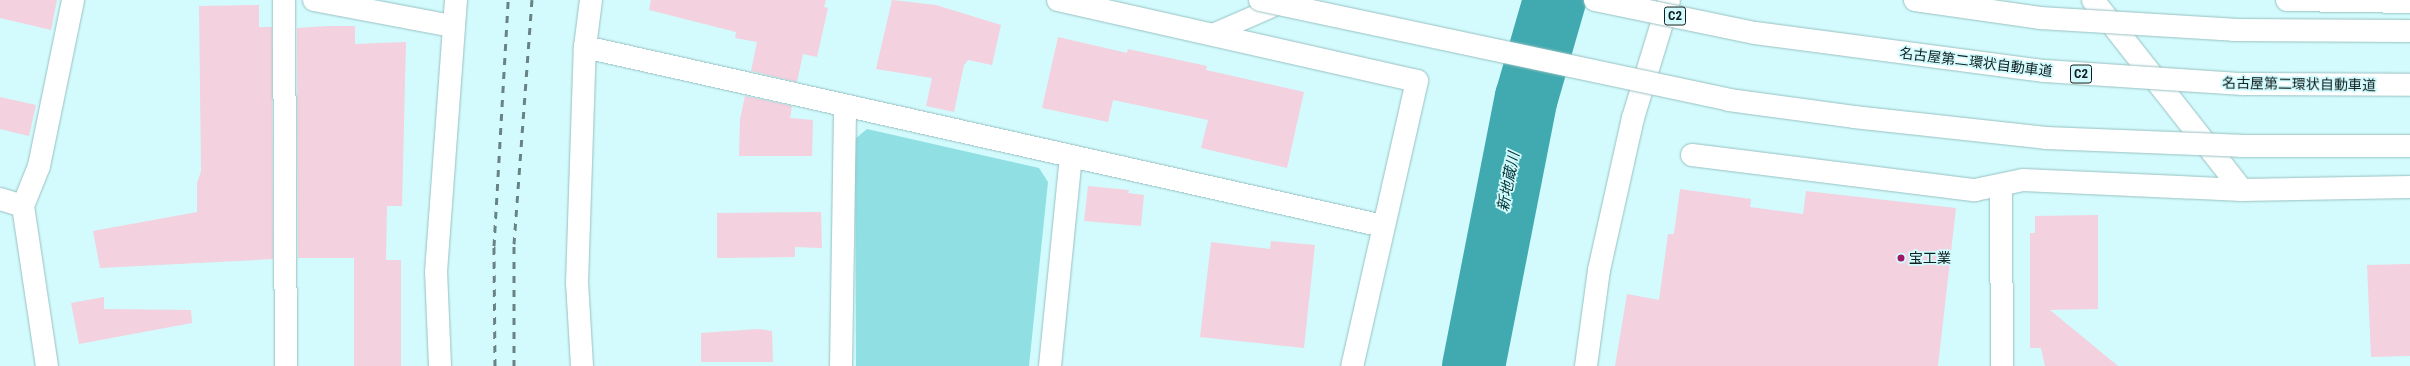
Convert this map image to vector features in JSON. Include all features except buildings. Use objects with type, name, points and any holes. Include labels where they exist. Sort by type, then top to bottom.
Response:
[{"type":"main road","points":[[47,366],[23,206],[39,166],[73,0]]},
{"type":"main road","points":[[284,0],[286,366]]},
{"type":"main road","points":[[314,0],[452,26]]},
{"type":"main road","points":[[440,366],[436,272],[452,26],[456,0]]},
{"type":"main road","points":[[582,366],[577,283],[585,47],[591,0]]},
{"type":"main road","points":[[1058,0],[1417,80],[1352,366]]},
{"type":"main road","name":"名古屋第二環状自動車道","points":[[1595,0],[1755,33],[2045,71],[2244,84],[2410,86]]},
{"type":"main road","points":[[1586,366],[1600,263],[1633,118],[1669,0]]},
{"type":"main road","points":[[1915,0],[2040,18],[2234,30],[2410,31]]},
{"type":"main road","points":[[2093,0],[2242,190]]},
{"type":"main road","points":[[2287,0],[2410,2]]},
{"type":"main road","points":[[1266,4],[1729,100],[1854,117],[2046,138],[2241,146],[2410,146]]},
{"type":"main road","points":[[585,47],[845,108],[1383,226]]},
{"type":"main road","points":[[841,366],[845,108]]},
{"type":"main road","points":[[1692,155],[1975,190],[2001,186],[2023,180],[2242,190],[2410,187]]},
{"type":"main road","points":[[1050,366],[1071,157]]},
{"type":"main road","points":[[2001,186],[2002,366]]},
{"type":"main road","points":[[0,199],[23,206]]},
{"type":"lane","points":[[1210,34],[1266,4]]},
{"type":"shaded area","points":[[867,129],[1039,168],[1048,182],[1029,366],[856,366],[855,139]]},
{"type":"waterway","name":"新地蔵川","points":[[1473,366],[1526,97],[1554,0]]},
{"type":"railway","points":[[495,366],[494,246],[508,0]]},
{"type":"railway","points":[[514,366],[514,244],[532,0]]},
{"type":"place","name":"宝工業","points":[[1901,258]]}]
